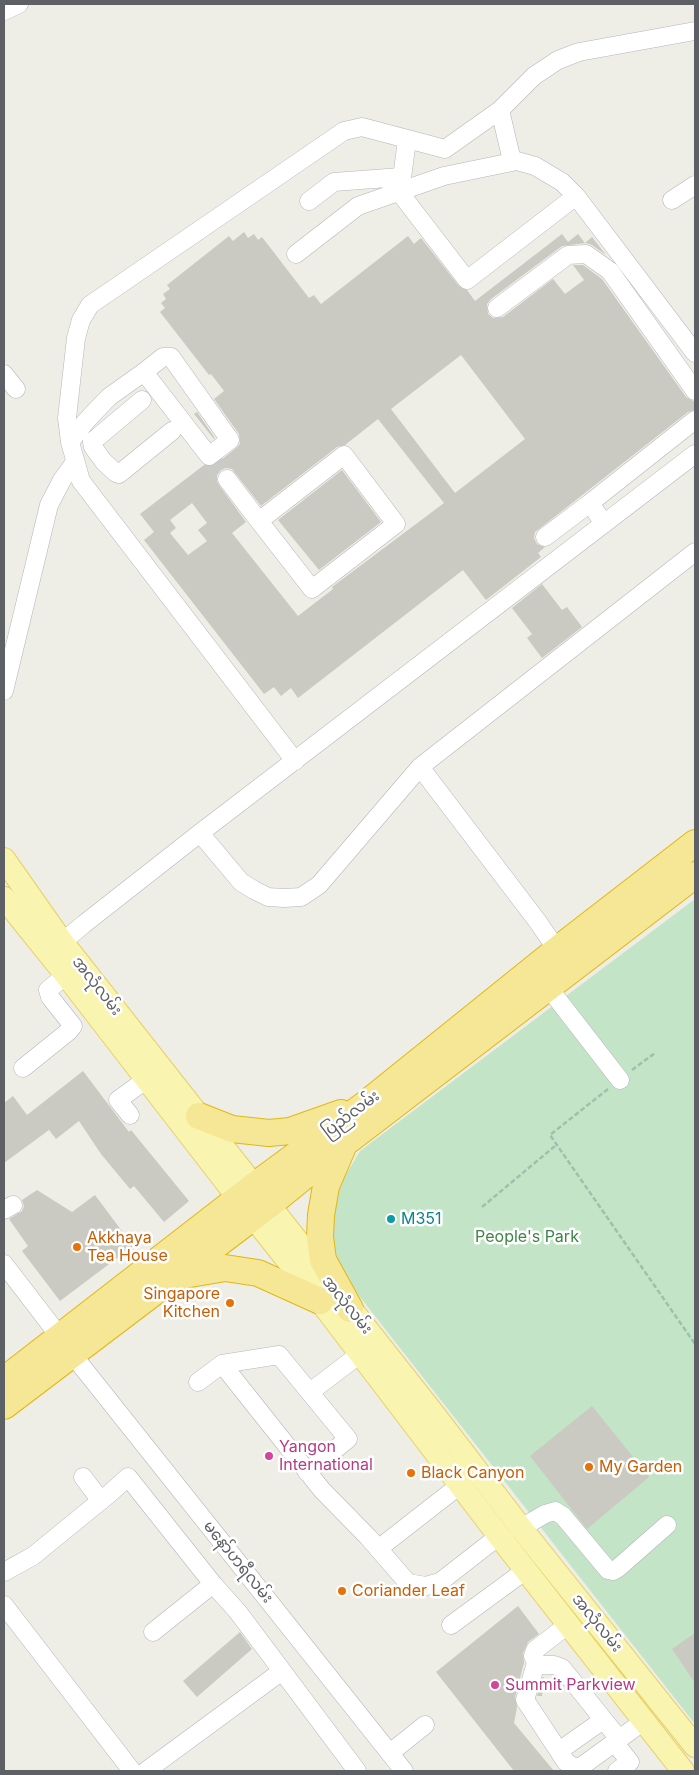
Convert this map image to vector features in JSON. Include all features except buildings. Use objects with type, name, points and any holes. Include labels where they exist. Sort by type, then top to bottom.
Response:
[{"type":"highway","name":"ပြည်လမ်း","points":[[4,1380],[66,1346],[175,1277],[254,1202],[367,1103],[557,950],[695,843]]},
{"type":"highway","name":"ပြည်လမ်း","points":[[4,1406],[66,1346],[254,1202],[345,1143],[695,875]]},
{"type":"highway","points":[[199,1116],[232,1129],[290,1131],[367,1103]]},
{"type":"highway","points":[[345,1143],[326,1186],[321,1215],[320,1237],[323,1260],[350,1310]]},
{"type":"highway","points":[[175,1277],[225,1268],[258,1273],[320,1301]]},
{"type":"main road","name":"အလုံလမ်း","points":[[4,859],[56,948],[66,975],[147,1079],[350,1310],[368,1348],[460,1486],[683,1771]]},
{"type":"main road","name":"အလုံလမ်း","points":[[4,898],[56,948],[199,1116],[320,1301],[368,1348],[521,1528],[695,1746]]},
{"type":"street","points":[[4,11],[19,4]]},
{"type":"street","points":[[295,762],[81,481],[70,442],[67,418],[76,338],[81,320],[90,305],[344,131],[362,127],[445,149],[500,110],[534,76],[558,60],[579,52],[695,31]]},
{"type":"street","points":[[500,110],[512,161]]},
{"type":"street","points":[[407,140],[400,185],[467,280],[576,196]]},
{"type":"street","points":[[309,201],[334,182],[400,185],[512,161],[535,166],[562,182],[576,196],[695,353]]},
{"type":"street","points":[[296,254],[358,206],[400,185]]},
{"type":"street","points":[[672,200],[695,185]]},
{"type":"street","points":[[497,308],[568,255],[586,254],[610,271],[695,391]]},
{"type":"street","points":[[70,442],[108,397],[164,357],[171,357],[230,440],[209,456],[144,372]]},
{"type":"street","points":[[4,374],[16,389]]},
{"type":"street","points":[[142,400],[92,442],[93,447],[104,462],[119,474],[172,431]]},
{"type":"street","points":[[545,537],[695,420]]},
{"type":"street","points":[[56,948],[200,833],[695,454]]},
{"type":"street","points":[[227,479],[259,521],[312,589],[396,524],[344,455],[259,521]]},
{"type":"street","points":[[4,691],[49,505],[62,480],[75,462]]},
{"type":"street","points":[[81,481],[104,462]]},
{"type":"street","points":[[590,503],[604,524]]},
{"type":"street","points":[[200,833],[241,882],[268,898],[301,896],[319,885],[420,767],[695,552]]},
{"type":"street","points":[[420,767],[538,922],[557,950]]},
{"type":"street","points":[[23,1068],[73,1026],[50,997],[48,990],[66,975]]},
{"type":"street","points":[[548,987],[620,1080]]},
{"type":"street","points":[[130,1115],[118,1100],[147,1079]]},
{"type":"street","name":"မနော်ဟရီလမ်း","points":[[4,1264],[66,1346],[404,1771]]},
{"type":"street","points":[[310,1392],[368,1348]]},
{"type":"street","points":[[198,1382],[222,1364],[279,1355],[348,1439],[307,1472]]},
{"type":"street","points":[[222,1364],[322,1490],[408,1583],[426,1586],[440,1582],[499,1536]]},
{"type":"street","points":[[83,1477],[101,1501]]},
{"type":"street","points":[[4,1572],[33,1556],[128,1477],[213,1584],[238,1612],[357,1771]]},
{"type":"street","points":[[378,1549],[460,1486]]},
{"type":"street","points":[[521,1528],[545,1514],[555,1511],[563,1516],[608,1570],[612,1571],[618,1568],[667,1525]]},
{"type":"street","points":[[451,1625],[526,1570]]},
{"type":"street","points":[[153,1632],[213,1584]]},
{"type":"street","points":[[4,1604],[132,1771]]},
{"type":"street","points":[[569,1624],[535,1650],[533,1656],[536,1663],[525,1700],[566,1762],[575,1770],[644,1721]]},
{"type":"street","points":[[593,1655],[612,1641]]},
{"type":"street","points":[[536,1663],[562,1668],[603,1720],[630,1762],[617,1771]]},
{"type":"street","points":[[146,1771],[282,1671]]},
{"type":"street","points":[[559,1751],[603,1720]]},
{"type":"street","points":[[390,1753],[425,1726]]},
{"type":"path","points":[[655,1053],[550,1135],[555,1146],[695,1344]]},
{"type":"path","points":[[482,1207],[555,1146]]},
{"type":"green space","name":"People's Park","points":[[695,899],[695,1724],[331,1260],[331,1200],[360,1151]]},
{"type":"tunnel","points":[[209,456],[227,479]]},
{"type":"place","name":"M351","points":[[391,1219]]},
{"type":"place","name":"Akkhaya Tea House","points":[[77,1247]]},
{"type":"place","name":"Singapore Kitchen","points":[[230,1303]]},
{"type":"place","name":"Yangon International","points":[[269,1456]]},
{"type":"place","name":"My Garden","points":[[589,1467]]},
{"type":"place","name":"Black Canyon","points":[[411,1473]]},
{"type":"place","name":"Coriander Leaf","points":[[342,1591]]},
{"type":"place","name":"Summit Parkview","points":[[495,1685]]}]
